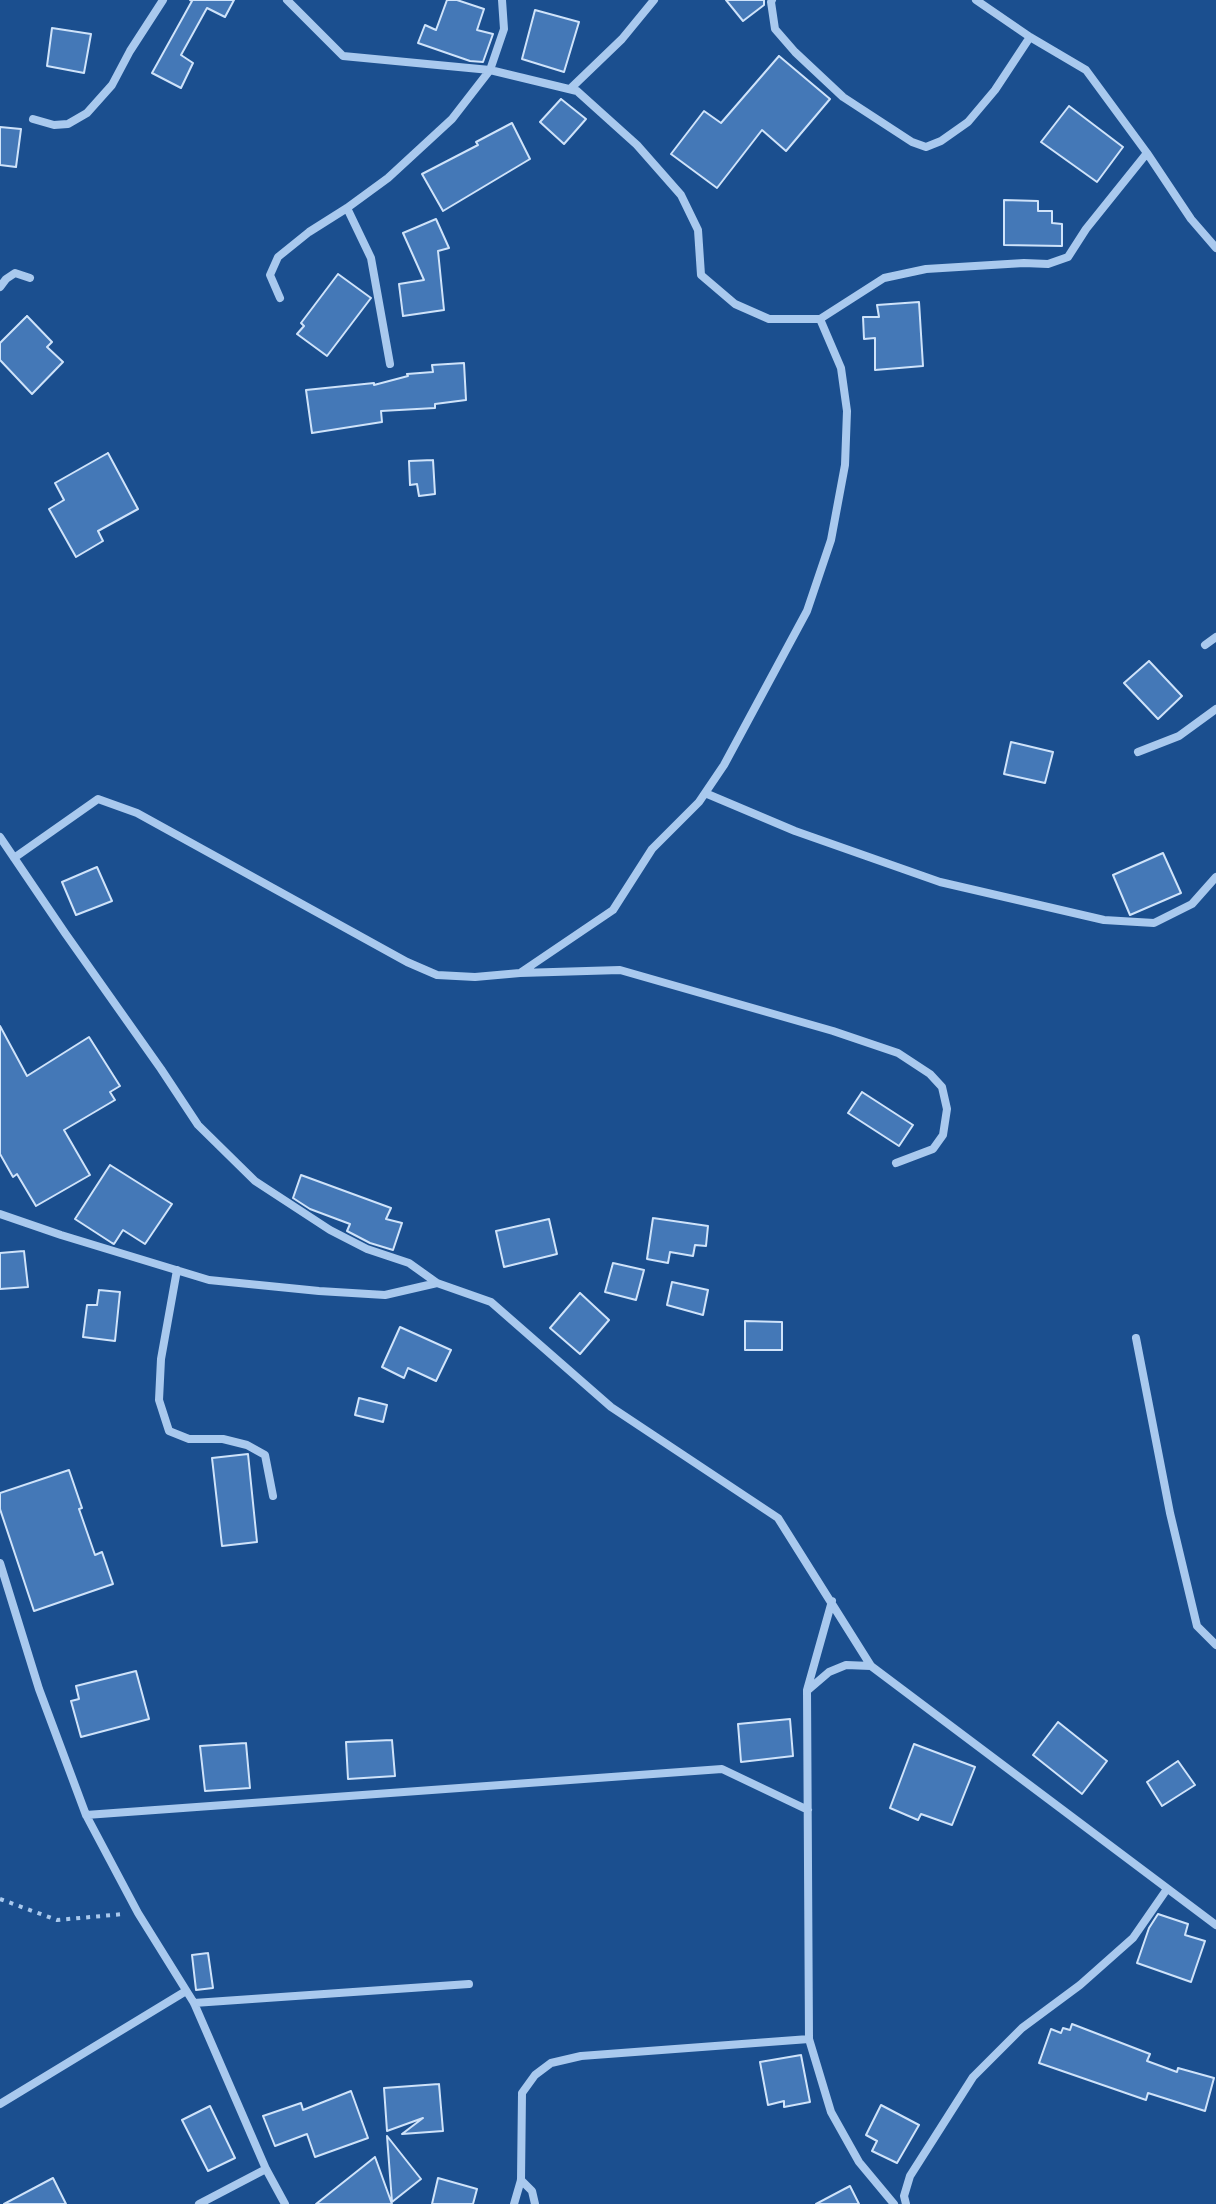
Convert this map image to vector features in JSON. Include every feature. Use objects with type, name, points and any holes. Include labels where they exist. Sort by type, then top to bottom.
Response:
[{"type":"street","points":[[33,119],[54,125],[68,124],[87,113],[112,85],[163,0]]},
{"type":"street","points":[[287,0],[343,56],[490,70],[577,91],[637,145],[681,195],[698,230],[701,275],[735,304],[769,319],[820,319],[884,278],[926,269],[1048,264],[1068,257],[1086,229],[1147,153]]},
{"type":"street","points":[[280,298],[270,275],[278,257],[388,178],[452,119],[490,70],[504,29],[502,0]]},
{"type":"street","points":[[570,89],[622,39],[654,0]]},
{"type":"street","points":[[772,0],[775,29],[795,52],[843,97],[912,142],[926,147],[941,141],[968,122],[995,90],[1030,37]]},
{"type":"street","points":[[976,0],[1086,70],[1191,219],[1216,248]]},
{"type":"street","points":[[347,208],[371,258],[390,364]]},
{"type":"street","points":[[0,287],[15,273],[30,278]]},
{"type":"street","points":[[520,973],[613,910],[652,849],[699,802],[724,765],[807,611],[831,540],[845,465],[847,411],[841,368],[820,319]]},
{"type":"street","points":[[1205,645],[1216,637]]},
{"type":"street","points":[[1138,752],[1179,736],[1216,709]]},
{"type":"street","points":[[705,793],[795,831],[940,882],[1104,920],[1154,923],[1192,904],[1216,877]]},
{"type":"street","points":[[14,858],[98,799],[137,813],[281,894],[437,975],[475,977],[620,970],[833,1031],[898,1053],[930,1074],[942,1087],[947,1109],[943,1135],[933,1149],[896,1163]]},
{"type":"street","points":[[0,837],[198,1125],[255,1181],[330,1230],[367,1249],[409,1263],[437,1283],[491,1302],[611,1407],[778,1518],[871,1666],[1216,1925]]},
{"type":"street","points":[[0,1214],[209,1280],[385,1295],[437,1283]]},
{"type":"street","points":[[177,1270],[160,1373],[159,1400],[169,1431],[189,1439],[223,1439],[247,1445],[265,1455],[273,1496]]},
{"type":"street","points":[[1136,1338],[1170,1513],[1197,1626],[1216,1645]]},
{"type":"street","points":[[0,1563],[39,1689],[86,1815],[138,1913],[194,2003],[266,2169],[285,2204]]},
{"type":"street","points":[[832,1601],[807,1690],[809,2039],[831,2112],[859,2162],[894,2204]]},
{"type":"street","points":[[807,1690],[829,1672],[846,1665],[871,1666]]},
{"type":"street","points":[[86,1815],[722,1769],[808,1810]]},
{"type":"street","points":[[906,2204],[904,2196],[910,2176],[973,2077],[1022,2028],[1080,1985],[1133,1938],[1167,1889]]},
{"type":"street","points":[[194,2003],[469,1984]]},
{"type":"street","points":[[0,2104],[186,1991]]},
{"type":"street","points":[[514,2204],[521,2180],[522,2093],[535,2075],[551,2063],[581,2056],[809,2039]]},
{"type":"street","points":[[199,2204],[266,2169]]},
{"type":"street","points":[[521,2180],[532,2191],[535,2204]]},
{"type":"path","points":[[0,1899],[57,1920],[138,1913]]},
{"type":"building","points":[[190,0],[234,0],[225,17],[207,8],[181,55],[193,63],[181,88],[152,73]]},
{"type":"building","points":[[447,0],[484,9],[477,30],[493,34],[483,62],[470,61],[418,43],[425,25],[436,30]]},
{"type":"building","points":[[726,0],[764,0],[764,5],[743,21]]},
{"type":"building","points":[[535,10],[579,22],[564,72],[522,59]]},
{"type":"building","points":[[52,28],[91,34],[84,73],[47,66]]},
{"type":"building","points":[[779,56],[830,99],[786,151],[762,130],[717,188],[671,154],[704,111],[721,123]]},
{"type":"building","points":[[561,99],[586,119],[564,144],[540,122]]},
{"type":"building","points":[[1069,106],[1123,147],[1097,182],[1041,142]]},
{"type":"building","points":[[512,123],[530,159],[443,211],[422,174]]},
{"type":"building","points":[[0,127],[21,129],[16,167],[0,165]]},
{"type":"building","points":[[1004,200],[1038,201],[1038,211],[1052,211],[1052,223],[1062,224],[1062,246],[1004,245]]},
{"type":"building","points":[[436,219],[449,248],[438,251],[444,310],[403,316],[399,284],[424,280],[403,233]]},
{"type":"building","points":[[338,274],[371,298],[327,356],[297,334],[304,326],[301,323]]},
{"type":"building","points":[[919,302],[923,366],[875,370],[875,338],[864,339],[863,317],[879,317],[877,305]]},
{"type":"building","points":[[27,316],[52,342],[47,347],[63,362],[32,394],[0,360],[0,343]]},
{"type":"building","points":[[464,363],[466,400],[435,404],[435,408],[381,411],[382,422],[312,433],[306,390],[374,385],[407,374],[433,372],[432,365]]},
{"type":"building","points":[[108,453],[138,509],[98,531],[103,541],[76,557],[49,509],[64,500],[55,483]]},
{"type":"building","points":[[433,460],[435,494],[419,496],[417,484],[410,485],[409,461]]},
{"type":"building","points":[[1149,661],[1182,696],[1158,719],[1124,683]]},
{"type":"building","points":[[1011,742],[1053,752],[1045,783],[1004,774]]},
{"type":"building","points":[[1163,853],[1181,893],[1130,915],[1113,875]]},
{"type":"building","points":[[97,867],[112,901],[76,915],[62,882]]},
{"type":"building","points":[[0,1026],[27,1076],[89,1037],[120,1086],[110,1092],[115,1100],[64,1130],[90,1175],[36,1206],[17,1174],[13,1177],[0,1154]]},
{"type":"building","points":[[862,1092],[913,1125],[899,1146],[848,1113]]},
{"type":"building","points":[[110,1165],[172,1204],[145,1244],[123,1230],[114,1244],[75,1219]]},
{"type":"building","points":[[301,1175],[391,1208],[386,1219],[402,1223],[393,1250],[370,1243],[347,1231],[350,1224],[310,1209],[293,1198]]},
{"type":"building","points":[[653,1218],[708,1226],[706,1246],[695,1245],[693,1256],[670,1252],[668,1263],[647,1259]]},
{"type":"building","points":[[549,1219],[557,1254],[504,1267],[496,1231]]},
{"type":"building","points":[[24,1251],[28,1287],[0,1289],[0,1253]]},
{"type":"building","points":[[613,1263],[644,1270],[636,1300],[605,1292]]},
{"type":"building","points":[[672,1282],[708,1290],[703,1315],[667,1305]]},
{"type":"building","points":[[99,1290],[120,1292],[115,1341],[83,1337],[87,1305],[97,1305]]},
{"type":"building","points":[[580,1293],[609,1320],[580,1354],[550,1328]]},
{"type":"building","points":[[745,1321],[782,1322],[782,1350],[745,1350]]},
{"type":"building","points":[[400,1327],[451,1350],[436,1381],[408,1368],[404,1378],[382,1367]]},
{"type":"building","points":[[359,1398],[387,1405],[383,1422],[355,1415]]},
{"type":"building","points":[[248,1454],[257,1542],[222,1546],[212,1458]]},
{"type":"building","points":[[69,1470],[95,1555],[102,1552],[113,1584],[34,1611],[0,1509],[0,1493]]},
{"type":"building","points":[[136,1671],[149,1719],[81,1737],[71,1701],[79,1699],[76,1686]]},
{"type":"building","points":[[790,1719],[793,1756],[741,1762],[738,1724]]},
{"type":"building","points":[[1058,1722],[1107,1761],[1082,1794],[1033,1755]]},
{"type":"building","points":[[392,1740],[395,1776],[348,1779],[346,1742]]},
{"type":"building","points":[[246,1743],[250,1788],[205,1791],[200,1746]]},
{"type":"building","points":[[914,1744],[975,1767],[952,1825],[921,1814],[918,1820],[890,1808]]},
{"type":"building","points":[[1178,1761],[1195,1785],[1162,1806],[1147,1782]]},
{"type":"building","points":[[1158,1914],[1188,1924],[1185,1935],[1205,1941],[1191,1982],[1137,1963],[1149,1928]]},
{"type":"building","points":[[208,1953],[213,1988],[196,1990],[192,1955]]},
{"type":"building","points":[[1072,2024],[1150,2054],[1147,2061],[1177,2072],[1178,2068],[1214,2078],[1205,2111],[1148,2093],[1146,2100],[1039,2063],[1051,2029],[1061,2033],[1063,2028],[1070,2030]]},
{"type":"building","points":[[801,2055],[810,2102],[784,2107],[784,2101],[768,2105],[760,2062]]},
{"type":"building","points":[[439,2084],[443,2131],[402,2134],[423,2118],[387,2131],[384,2088]]},
{"type":"building","points":[[351,2091],[368,2138],[315,2157],[307,2134],[275,2146],[263,2116],[301,2103],[303,2110]]},
{"type":"building","points":[[881,2105],[919,2125],[897,2163],[872,2151],[877,2141],[866,2135]]},
{"type":"building","points":[[210,2106],[235,2158],[208,2171],[182,2120]]},
{"type":"building","points":[[387,2136],[421,2179],[392,2202]]},
{"type":"building","points":[[375,2157],[392,2204],[316,2204]]},
{"type":"building","points":[[53,2178],[66,2204],[4,2204]]},
{"type":"building","points":[[438,2178],[477,2189],[473,2204],[432,2204]]},
{"type":"building","points":[[850,2186],[859,2204],[816,2204]]}]
